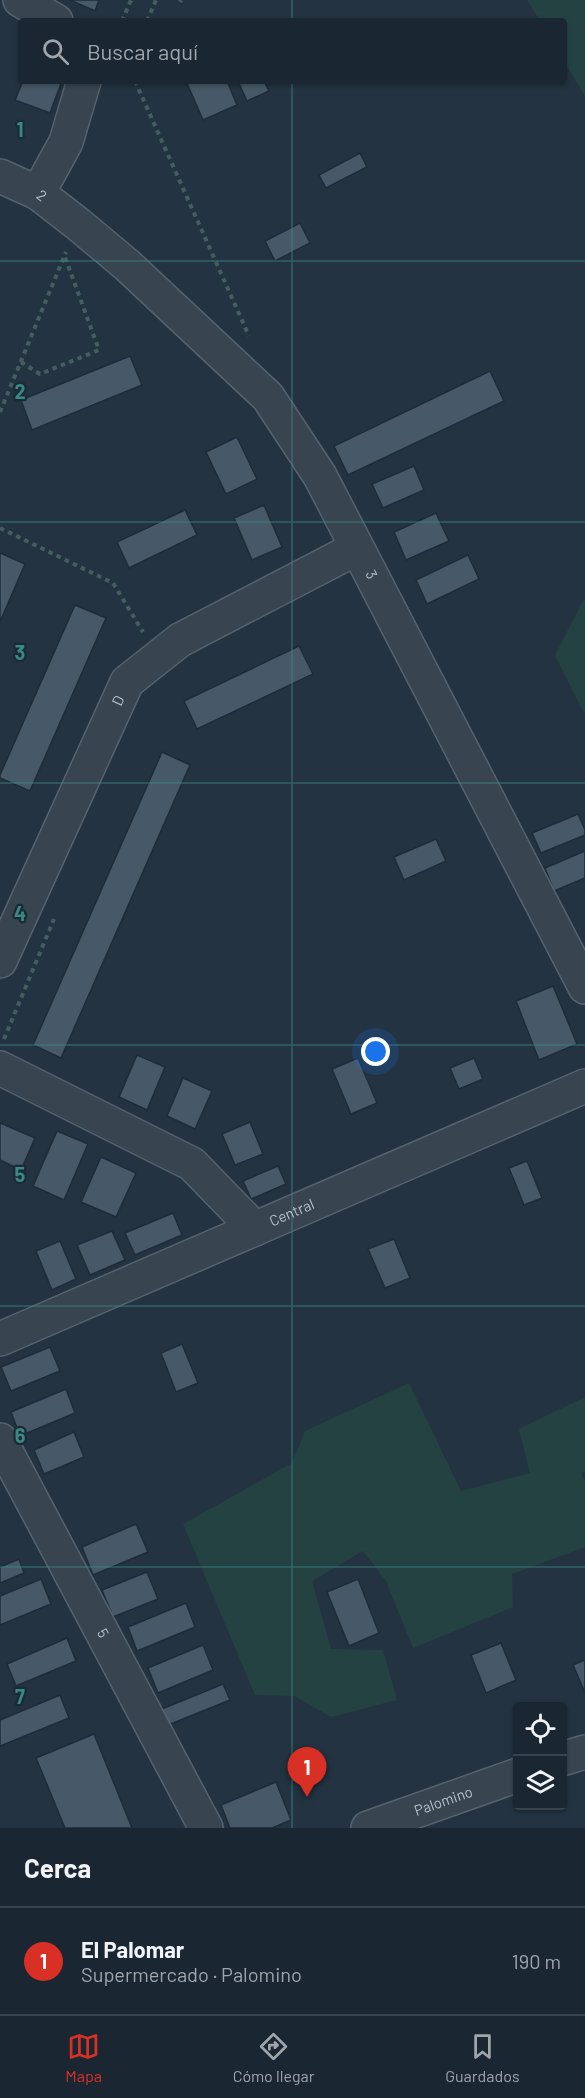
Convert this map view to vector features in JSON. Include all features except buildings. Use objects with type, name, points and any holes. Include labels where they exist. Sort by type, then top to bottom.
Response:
[{"type":"street","points":[[20,0],[51,18]]},
{"type":"street","points":[[38,193],[66,142],[83,84]]},
{"type":"street","name":"2","points":[[0,176],[38,193],[78,224]]},
{"type":"street","name":"3","points":[[78,224],[127,265],[268,397],[320,476],[585,987]]},
{"type":"street","name":"D","points":[[4,941],[127,682],[180,640],[357,548]]},
{"type":"street","points":[[0,1068],[192,1164],[255,1229]]},
{"type":"street","name":"Central","points":[[0,1339],[585,1086]]},
{"type":"street","name":"5","points":[[0,1440],[206,1828]]},
{"type":"street","name":"Palomino","points":[[368,1828],[513,1777]]},
{"type":"path","points":[[123,18],[131,0]]},
{"type":"path","points":[[148,18],[156,0]]},
{"type":"path","points":[[136,84],[252,343]]},
{"type":"path","points":[[0,412],[78,224]]},
{"type":"path","points":[[21,362],[40,374],[99,350],[64,256]]},
{"type":"path","points":[[0,528],[113,583],[158,657]]},
{"type":"path","points":[[0,1048],[59,909]]},
{"type":"green space","points":[[527,0],[585,0],[585,96],[567,66],[567,18],[538,18]]},
{"type":"green space","points":[[585,597],[585,715],[555,655]]},
{"type":"green space","points":[[409,1383],[461,1491],[530,1473],[519,1429],[585,1397],[585,1471],[581,1473],[585,1481],[585,1547],[512,1574],[513,1607],[413,1648],[386,1581],[363,1551],[312,1581],[331,1649],[383,1650],[397,1700],[331,1717],[294,1696],[255,1695],[183,1524],[292,1463],[305,1431]]},
{"type":"place","name":"El Palomar","points":[[307,1797]]}]
